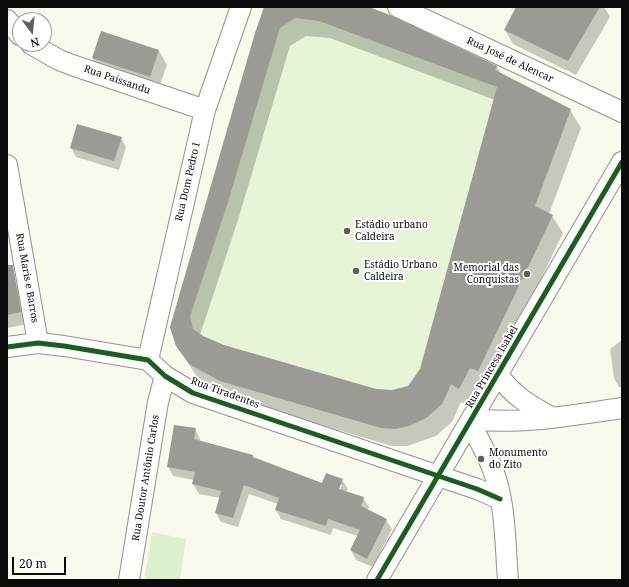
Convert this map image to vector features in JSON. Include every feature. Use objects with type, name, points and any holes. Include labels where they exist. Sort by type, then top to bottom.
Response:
[{"type":"street","name":"Rua Dom Pedro I","points":[[148,360],[205,110],[241,7]]},
{"type":"street","name":"Rua José de Alencar","points":[[398,7],[622,112]]},
{"type":"street","name":"Rua Paissandu","points":[[45,52],[59,60],[205,110]]},
{"type":"street","name":"Rua Princesa Isabel","points":[[377,580],[622,162]]},
{"type":"street","name":"Rua Maris e Barros","points":[[7,165],[38,343]]},
{"type":"street","points":[[7,347],[38,343],[148,360]]},
{"type":"street","name":"Rua Tiradentes","points":[[148,360],[166,376],[193,393],[477,489],[500,499]]},
{"type":"street","points":[[498,374],[520,400],[553,418]]},
{"type":"street","name":"Rua Doutor Antônio Carlos","points":[[129,580],[158,402],[166,376]]},
{"type":"street","points":[[508,580],[500,499],[494,472],[471,421],[498,422],[553,418],[622,408]]},
{"type":"green space","name":"Estádio Urbano Caldeira","points":[[264,7],[369,7],[449,37],[500,59],[496,70],[571,109],[535,206],[553,215],[478,371],[470,368],[459,389],[451,385],[443,403],[429,416],[414,424],[381,428],[220,381],[189,364],[176,346],[170,327]]},
{"type":"green space","points":[[152,532],[186,539],[180,580],[144,580]]},
{"type":"building","points":[[264,7],[369,7],[390,15],[497,66],[495,70],[571,109],[535,206],[553,215],[478,371],[470,368],[459,389],[451,384],[442,404],[426,418],[409,426],[396,429],[381,428],[220,381],[189,364],[176,346],[170,327],[255,33]],"holes":[[[295,18],[319,21],[497,87],[420,369],[408,386],[392,390],[376,389],[224,345],[203,336],[193,329],[190,316],[228,202],[280,28]]]},
{"type":"building","points":[[516,7],[600,7],[568,61],[504,30]]},
{"type":"building","points":[[101,31],[159,50],[150,77],[92,58]]},
{"type":"building","points":[[77,124],[122,137],[114,161],[70,148]]},
{"type":"building","points":[[7,265],[13,265],[21,312],[7,315]]},
{"type":"building","points":[[174,425],[196,428],[194,439],[253,455],[253,457],[322,483],[326,473],[343,479],[339,489],[364,497],[361,506],[387,519],[367,559],[350,550],[360,530],[328,519],[326,526],[275,510],[279,498],[244,485],[233,518],[215,513],[221,491],[192,484],[195,472],[167,467]]},
{"type":"cycle path","points":[[377,580],[622,162]]},
{"type":"cycle path","points":[[7,347],[38,343],[148,360],[165,376],[193,393],[477,489],[500,499]]},
{"type":"place","name":"Estádio urbano Caldeira","points":[[347,231]]},
{"type":"place","name":"Estádio Urbano Caldeira","points":[[356,271]]},
{"type":"place","name":"Memorial das Conquistas","points":[[527,274]]},
{"type":"place","name":"Monumento do Zito","points":[[481,459]]}]
